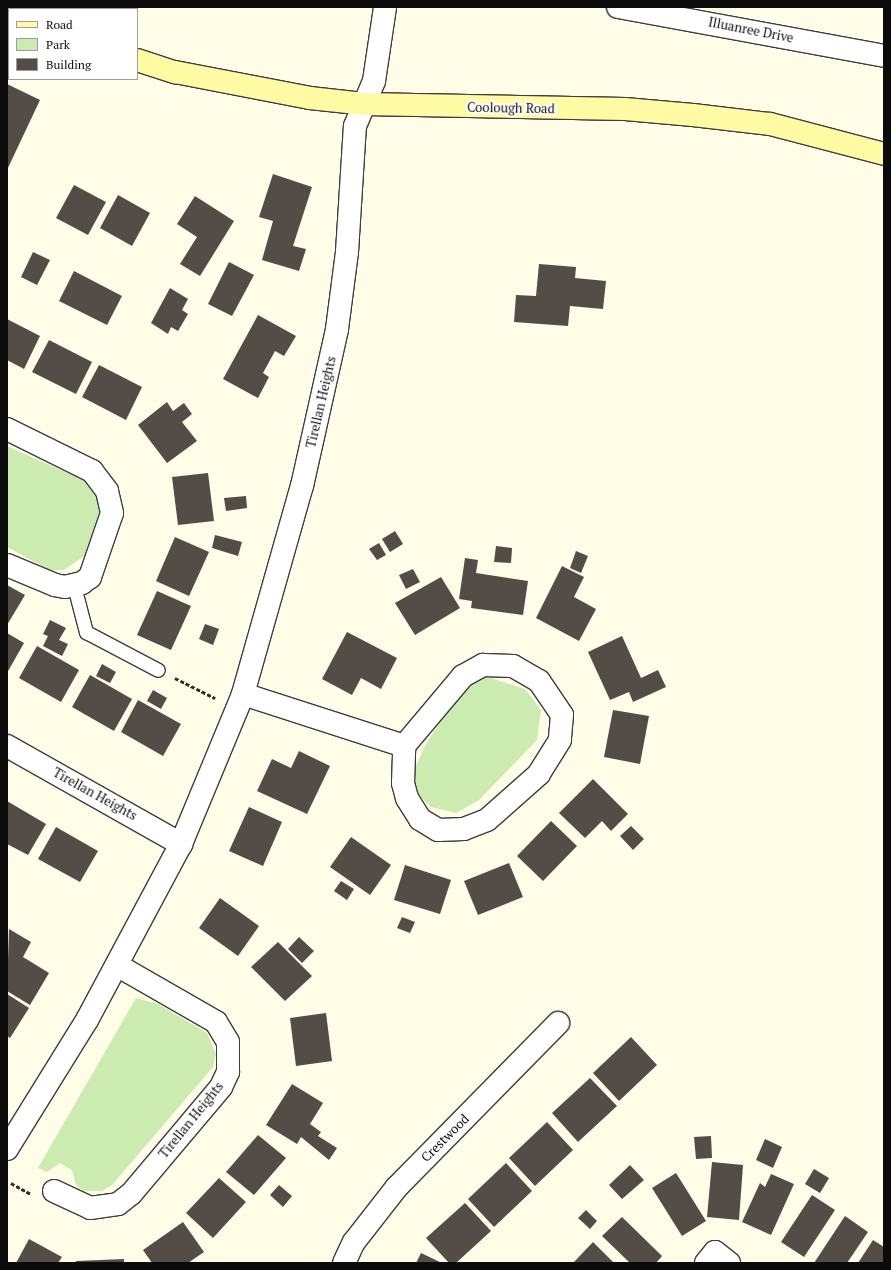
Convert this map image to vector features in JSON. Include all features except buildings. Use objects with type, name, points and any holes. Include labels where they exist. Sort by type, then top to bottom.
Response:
[{"type":"street","points":[[364,104],[374,81],[385,7]]},
{"type":"street","name":"Illuanree Drive","points":[[618,7],[884,56]]},
{"type":"street","name":"Coolough Road","points":[[138,60],[226,83],[364,104],[624,109],[770,124],[884,154]]},
{"type":"street","name":"Tirellan Heights","points":[[7,1149],[14,1122],[117,965],[181,844],[243,694],[302,486],[338,329],[348,245],[355,126],[364,104]]},
{"type":"street","points":[[7,429],[92,471],[107,491],[112,513],[110,528],[90,577],[74,586],[42,581],[7,565]]},
{"type":"street","points":[[483,665],[513,666],[539,681],[562,715],[560,740],[539,774],[487,820],[464,829],[438,830],[420,819],[403,783],[404,746],[462,676],[483,665]]},
{"type":"street","points":[[243,694],[404,746]]},
{"type":"street","name":"Tirellan Heights","points":[[7,746],[181,844]]},
{"type":"street","name":"Tirellan Heights","points":[[54,1191],[90,1208],[118,1204],[221,1087],[228,1072],[228,1042],[216,1022],[117,965]]},
{"type":"street","name":"Crestwood","points":[[344,1263],[354,1242],[397,1187],[558,1023]]},
{"type":"street","points":[[706,1263],[716,1252],[729,1263]]},
{"type":"lane","points":[[74,586],[86,632],[158,670]]},
{"type":"path","points":[[158,670],[220,700]]},
{"type":"green space","points":[[7,446],[83,480],[99,501],[99,513],[84,556],[64,570],[50,570],[7,547]]},
{"type":"green space","points":[[484,676],[525,689],[541,710],[537,740],[479,800],[456,813],[431,807],[417,793],[412,774],[427,742],[466,684]]},
{"type":"green space","points":[[136,998],[158,1004],[207,1033],[216,1054],[213,1067],[112,1185],[102,1191],[84,1191],[76,1185],[72,1170],[60,1163],[47,1172],[38,1168]]}]
